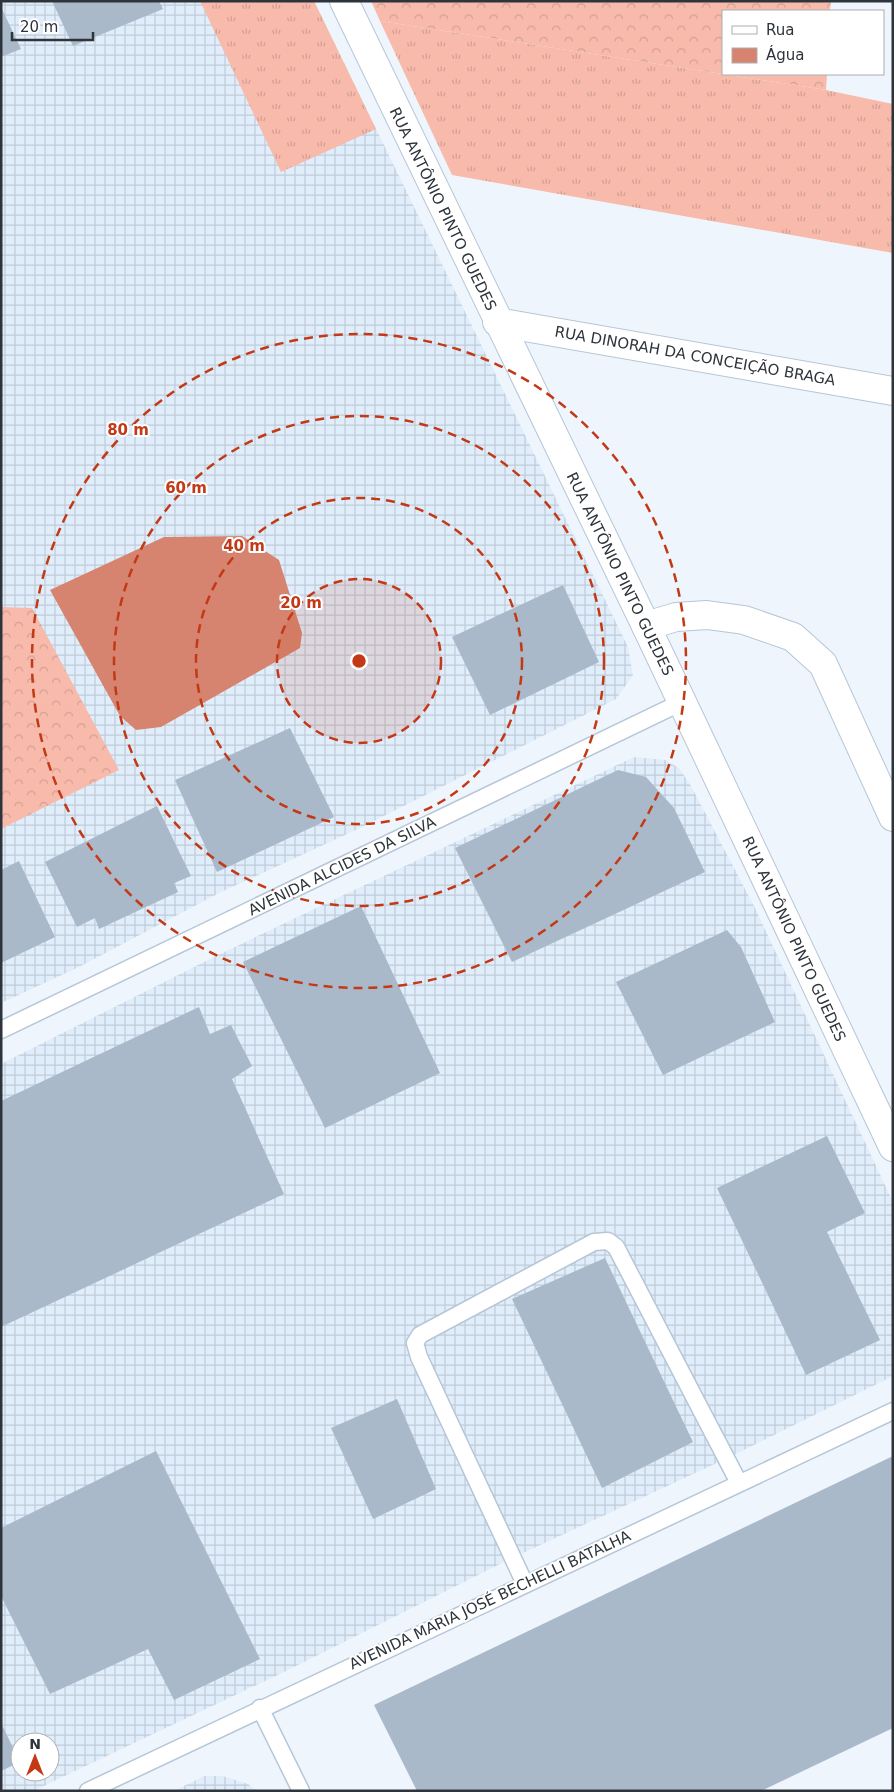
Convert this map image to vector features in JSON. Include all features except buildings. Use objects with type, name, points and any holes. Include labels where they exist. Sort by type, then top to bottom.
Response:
[{"type":"street","name":"RUA ANTÔNIO PINTO GUEDES","points":[[344,1],[497,322],[646,626],[893,1148]]},
{"type":"street","name":"RUA DINORAH DA CONCEIÇÃO BRAGA","points":[[497,322],[893,391]]},
{"type":"street","points":[[646,626],[676,617],[706,616],[744,620],[793,637],[823,664],[893,817]]},
{"type":"lane","name":"AVENIDA ALCIDES DA SILVA","points":[[1,1030],[682,702]]},
{"type":"lane","points":[[524,1584],[418,1357],[415,1343],[420,1335],[594,1242],[608,1242],[616,1247],[739,1483]]},
{"type":"lane","name":"AVENIDA MARIA JOSÉ BECHELLI BATALHA","points":[[88,1791],[260,1708],[893,1411]]},
{"type":"lane","points":[[260,1708],[301,1791]]},
{"type":"shaded area","points":[[1,1],[314,1],[628,647],[633,675],[616,699],[358,829],[219,893],[79,967],[1,1003]]},
{"type":"shaded area","points":[[634,757],[665,760],[679,768],[691,786],[754,906],[893,1202],[893,1376],[734,1455],[506,1561],[286,1671],[60,1778],[60,1732],[10,1732],[10,1782],[52,1782],[33,1791],[1,1791],[1,1064],[218,955]]},
{"type":"shaded area","points":[[204,1776],[223,1776],[248,1784],[257,1791],[174,1791]]},
{"type":"green space","points":[[200,1],[314,1],[376,129],[281,172]]},
{"type":"green space","points":[[371,1],[831,1],[830,10],[722,10],[722,74],[380,21]]},
{"type":"green space","points":[[380,21],[826,90],[893,104],[893,253],[452,175]]},
{"type":"green space","points":[[729,75],[827,75],[826,90]]},
{"type":"green space","points":[[1,607],[32,608],[119,770],[1,829]]},
{"type":"water","points":[[242,536],[279,560],[302,633],[300,648],[161,727],[136,730],[120,716],[50,590],[164,537]]}]
